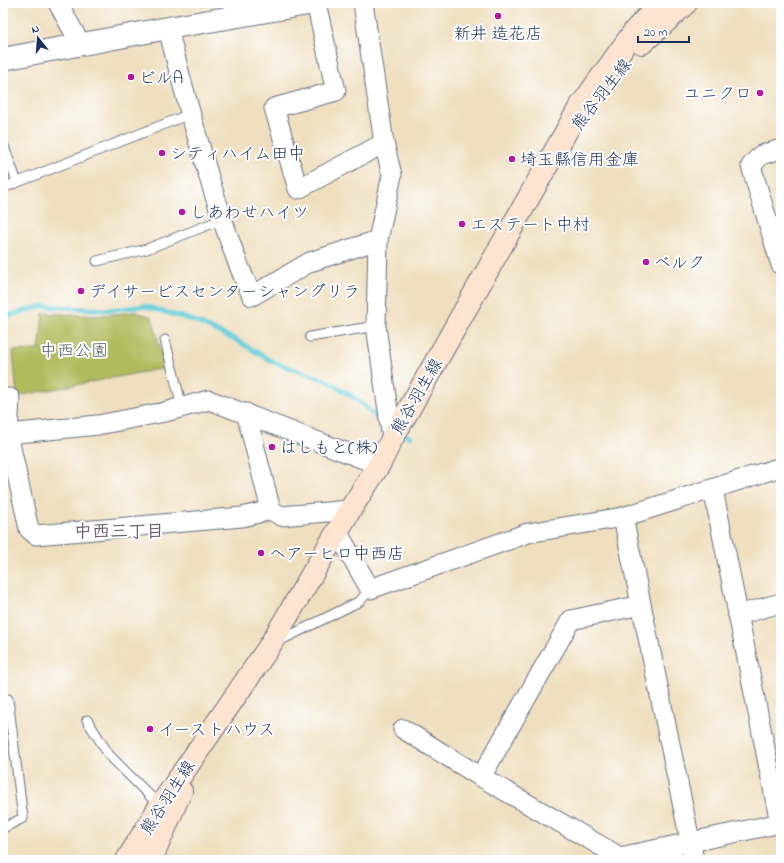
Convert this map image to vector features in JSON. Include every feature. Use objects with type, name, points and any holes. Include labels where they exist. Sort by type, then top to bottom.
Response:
[{"type":"main road","name":"熊谷羽生線","points":[[127,860],[160,806],[269,647],[338,533],[350,510],[379,465],[393,429],[580,107],[640,35],[661,3]]},
{"type":"main road","name":"熊谷羽生線","points":[[640,35],[686,3]]},
{"type":"main road","name":"熊谷羽生線","points":[[151,860],[193,766],[222,714]]},
{"type":"street","points":[[58,3],[81,45]]},
{"type":"street","points":[[4,56],[81,45],[168,28],[315,3],[336,91],[274,108],[298,189],[384,144]]},
{"type":"street","points":[[363,3],[384,144],[392,175],[378,240],[376,326],[393,429]]},
{"type":"street","points":[[168,28],[190,114],[222,219],[238,267],[252,296],[310,262],[378,240]]},
{"type":"street","points":[[781,149],[762,155],[751,166],[781,264]]},
{"type":"street","points":[[3,398],[10,398],[8,434],[29,529],[36,535],[242,517],[271,510]]},
{"type":"street","points":[[8,434],[98,425],[210,400],[379,465]]},
{"type":"street","points":[[246,413],[271,510],[280,516],[350,510]]},
{"type":"street","points":[[338,533],[370,589],[528,533],[624,517],[781,467]]},
{"type":"street","points":[[403,729],[481,777],[620,857],[692,852],[781,823],[713,489]]},
{"type":"street","points":[[624,517],[692,852]]},
{"type":"street","points":[[738,615],[781,603]]},
{"type":"street","points":[[481,777],[571,620],[641,605]]},
{"type":"lane","points":[[3,188],[190,114]]},
{"type":"lane","points":[[3,144],[17,182]]},
{"type":"lane","points":[[98,261],[146,249],[222,219]]},
{"type":"lane","points":[[310,337],[376,326]]},
{"type":"lane","points":[[165,340],[182,407]]},
{"type":"lane","points":[[269,647],[360,601],[370,589]]},
{"type":"lane","points":[[3,828],[23,818],[8,699]]},
{"type":"lane","points":[[86,720],[109,755],[160,806]]},
{"type":"green space","name":"中西公園","points":[[135,312],[152,317],[165,368],[17,396],[13,351],[39,350],[43,313],[95,316]]},
{"type":"waterway","points":[[3,317],[43,306],[107,310],[144,306],[192,320],[236,340],[273,362],[328,381],[356,399],[384,424]]},
{"type":"waterway","points":[[401,433],[410,437]]},
{"type":"place","name":"新井 造花店","points":[[498,16]]},
{"type":"place","name":"ビルA","points":[[131,77]]},
{"type":"place","name":"ユニクロ","points":[[760,93]]},
{"type":"place","name":"シティハイム田中","points":[[162,153]]},
{"type":"place","name":"埼玉縣信用金庫","points":[[512,159]]},
{"type":"place","name":"しあわせハイツ","points":[[182,212]]},
{"type":"place","name":"エステート中村","points":[[462,224]]},
{"type":"place","name":"ベルク","points":[[646,262]]},
{"type":"place","name":"デイサービスセンターシャングリラ","points":[[81,291]]},
{"type":"place","name":"はしもと(株)","points":[[272,447]]},
{"type":"place","name":"ヘアーヒロ中西店","points":[[261,553]]},
{"type":"place","name":"イーストハウス","points":[[150,729]]},
{"type":"district","name":"中西三丁目","points":[[119,531]]}]
